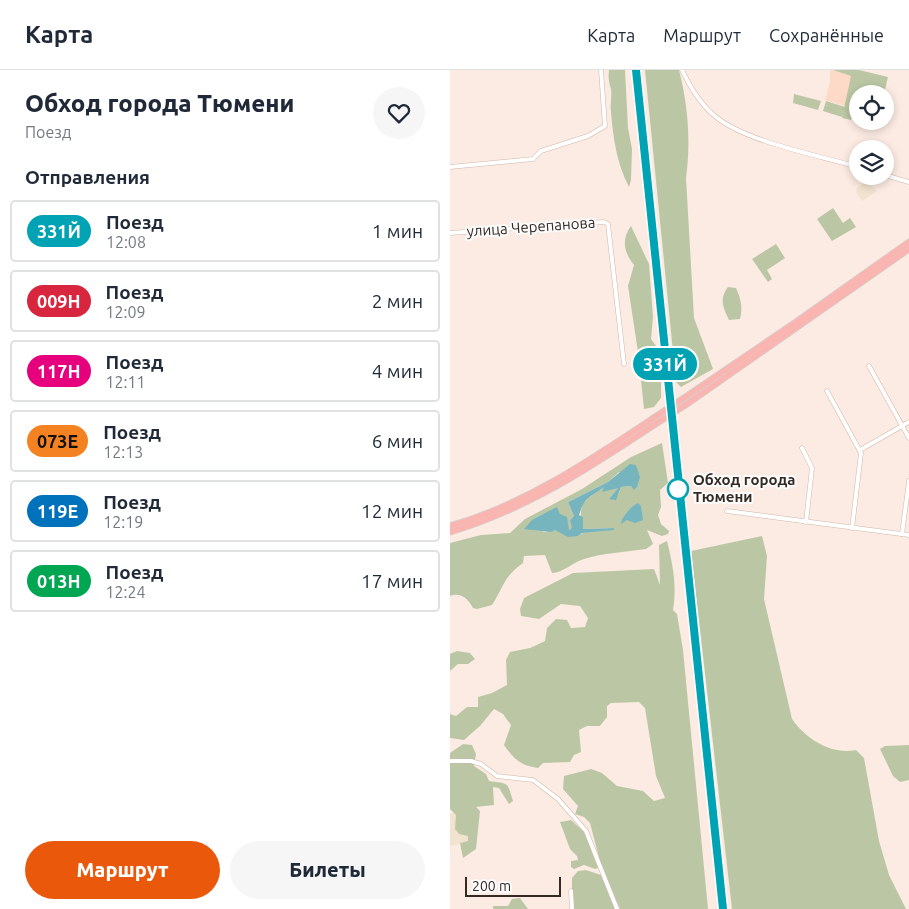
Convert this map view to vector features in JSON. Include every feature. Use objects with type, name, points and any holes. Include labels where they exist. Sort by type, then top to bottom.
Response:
[{"type":"highway","points":[[689,399],[909,242]]},
{"type":"highway","points":[[450,526],[492,512],[536,491],[653,422],[909,250]]},
{"type":"highway","points":[[450,532],[519,507],[581,472],[653,422]]},
{"type":"street","points":[[450,167],[533,159],[541,151],[588,136],[605,126],[600,70]]},
{"type":"street","points":[[682,70],[698,98],[714,116],[727,124],[762,139],[849,164]]},
{"type":"street","points":[[894,178],[909,182]]},
{"type":"street","name":"улица Черепанова","points":[[450,233],[604,222],[610,228],[624,364]]},
{"type":"street","points":[[869,366],[909,438]]},
{"type":"street","points":[[827,391],[860,450],[852,528]]},
{"type":"street","points":[[860,450],[909,422]]},
{"type":"street","points":[[802,448],[812,468],[806,522]]},
{"type":"street","points":[[902,534],[909,482]]},
{"type":"street","points":[[727,511],[909,535]]},
{"type":"street","points":[[450,761],[471,761],[481,764],[497,776],[533,780],[558,799],[586,831],[617,909]]},
{"type":"street","points":[[571,891],[572,909]]},
{"type":"shaded area","points":[[830,70],[865,72],[861,85],[849,85],[849,107],[825,100],[830,82]]},
{"type":"shaded area","points":[[861,185],[868,185],[877,191],[862,201],[856,192],[857,188]]},
{"type":"shaded area","points":[[461,811],[471,841],[450,846],[450,814]]},
{"type":"green space","points":[[609,70],[625,70],[628,128],[632,149],[629,187],[621,169],[614,141]]},
{"type":"green space","points":[[645,70],[679,70],[685,97],[688,137],[686,178],[694,318],[713,369],[681,387],[676,382]]},
{"type":"green space","points":[[833,70],[859,70],[888,77],[886,85],[849,85],[851,76]]},
{"type":"green space","points":[[849,85],[849,120],[842,118]]},
{"type":"green space","points":[[794,94],[821,101],[818,110],[793,103]]},
{"type":"green space","points":[[826,101],[845,107],[842,117],[823,111]]},
{"type":"green space","points":[[833,208],[843,223],[850,218],[856,227],[832,241],[817,219]]},
{"type":"green space","points":[[631,226],[649,264],[653,317],[651,339],[659,350],[661,368],[661,398],[654,407],[644,409],[628,286],[634,265],[628,256],[625,246],[626,236]]},
{"type":"green space","points":[[776,244],[785,258],[767,270],[772,279],[768,282],[752,259]]},
{"type":"green space","points":[[728,287],[736,288],[738,292],[741,307],[740,319],[729,320],[725,311],[723,299]]},
{"type":"green space","points":[[662,443],[668,483],[660,490],[661,507],[658,515],[661,524],[669,531],[668,534],[662,536],[647,530],[653,544],[646,549],[591,557],[580,560],[556,573],[552,573],[545,555],[524,556],[523,563],[511,573],[492,605],[477,609],[473,608],[461,596],[450,596],[450,543],[481,535],[510,533],[525,519],[582,489],[631,457]],"holes":[[[619,472],[637,487],[634,489],[631,486],[621,487],[618,495],[609,499],[618,488],[605,486],[584,503],[581,513],[583,529],[614,528],[609,530],[586,532],[578,536],[555,530],[544,532],[539,529],[533,519],[543,514],[566,524],[569,530],[573,528],[570,520],[574,516],[568,502],[608,482]]]},
{"type":"green space","points":[[762,536],[767,556],[764,599],[792,719],[804,733],[820,744],[837,750],[856,750],[864,758],[879,841],[889,875],[906,909],[732,909],[691,551]]},
{"type":"green space","points":[[667,541],[674,576],[673,610],[677,614],[683,650],[708,909],[620,909],[600,861],[590,823],[584,817],[575,814],[578,806],[563,789],[564,776],[591,769],[602,773],[617,786],[643,791],[654,801],[665,798],[656,776],[645,708],[639,702],[611,703],[607,706],[607,717],[600,726],[587,726],[579,730],[581,752],[574,755],[570,762],[543,763],[538,768],[527,766],[518,761],[504,745],[511,725],[503,714],[494,709],[480,726],[464,740],[450,738],[450,714],[456,716],[467,707],[478,707],[478,697],[492,693],[507,685],[506,660],[510,652],[530,648],[545,641],[547,628],[556,619],[567,620],[571,628],[585,627],[588,618],[580,606],[561,604],[539,619],[521,616],[520,609],[524,598],[573,573],[654,569],[660,585],[659,545]]},
{"type":"green space","points":[[457,651],[470,653],[475,659],[468,664],[458,664],[450,671],[450,654]]},
{"type":"green space","points":[[463,744],[472,745],[476,754],[474,766],[486,774],[489,781],[504,783],[510,790],[513,801],[509,804],[499,788],[493,787],[494,805],[476,807],[480,811],[476,849],[463,858],[460,843],[468,841],[468,836],[459,834],[455,829],[456,815],[450,809],[450,753]]},
{"type":"green space","points":[[909,745],[909,780],[900,782],[893,776],[880,749],[885,746]]},
{"type":"green space","points":[[571,820],[585,833],[598,868],[595,869],[584,865],[574,869],[571,867],[571,861],[578,860],[577,856],[570,849],[560,822]]},
{"type":"green space","points":[[586,870],[601,875],[615,909],[572,909],[572,878],[578,871]]},
{"type":"green space","points":[[520,898],[528,909],[493,909],[493,906],[508,906],[512,899]]},
{"type":"water","points":[[630,464],[636,465],[640,477],[634,490],[631,486],[621,487],[616,500],[609,499],[618,488],[602,492],[604,487],[586,501],[579,515],[583,517],[583,529],[614,528],[614,530],[582,533],[578,536],[568,537],[555,530],[551,532],[524,529],[533,519],[557,507],[560,514],[567,517],[569,530],[572,528],[570,520],[574,516],[568,502],[608,482]]},
{"type":"water","points":[[638,503],[641,506],[643,520],[635,523],[627,520],[621,524],[627,512]]},
{"type":"railway","points":[[638,70],[725,909]]},
{"type":"train","name":"331Й","points":[[636,70],[723,909]]},
{"type":"place","name":"Обход города Тюмени","points":[[678,489]]}]
